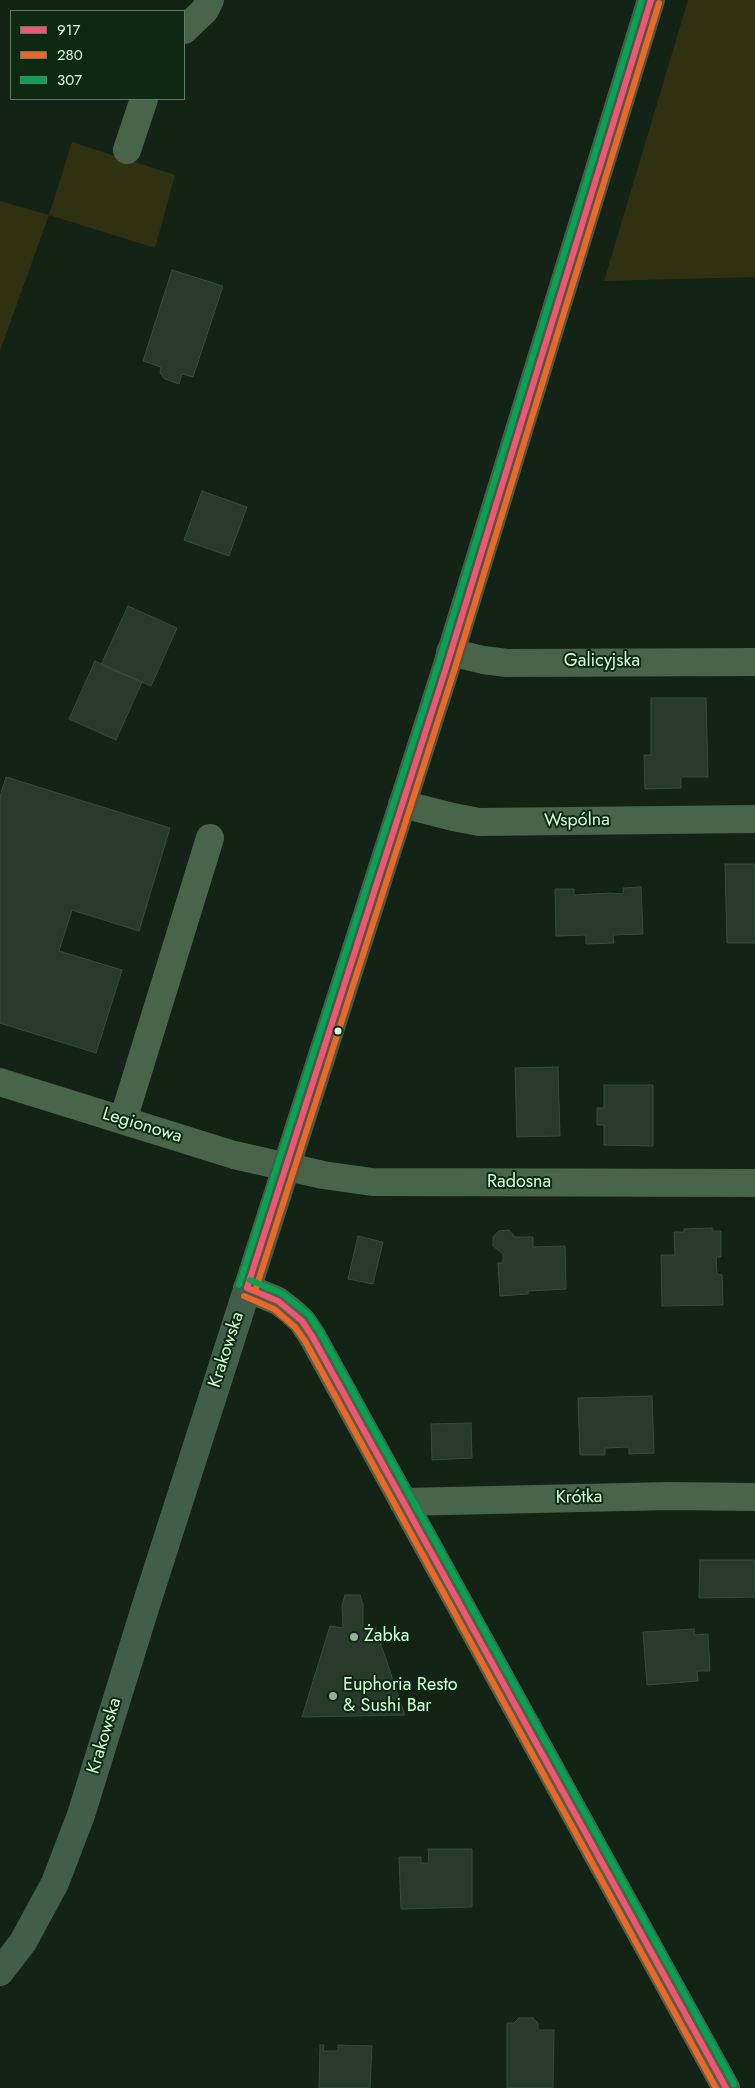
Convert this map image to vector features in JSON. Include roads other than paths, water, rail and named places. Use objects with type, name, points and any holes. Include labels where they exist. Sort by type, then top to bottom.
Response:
[{"type":"main road","name":"Krakowska","points":[[0,1972],[23,1942],[55,1882],[81,1815],[450,652],[651,0]]},
{"type":"street","points":[[185,29],[205,10],[210,0]]},
{"type":"street","points":[[127,150],[144,100]]},
{"type":"street","name":"Galicyjska","points":[[450,652],[482,660],[507,663],[755,662]]},
{"type":"street","name":"Wspólna","points":[[402,804],[479,822],[755,819]]},
{"type":"street","points":[[123,1120],[210,838]]},
{"type":"street","name":"Legionowa","points":[[0,1082],[234,1155],[286,1166]]},
{"type":"street","name":"Radosna","points":[[286,1166],[324,1175],[372,1182],[755,1184]]},
{"type":"street","points":[[247,1288],[278,1300],[302,1321],[726,2088]]},
{"type":"street","name":"Krótka","points":[[403,1502],[670,1496],[755,1497]]},
{"type":"place","name":"Żabka","points":[[354,1637]]},
{"type":"place","name":"Euphoria Resto & Sushi Bar","points":[[333,1696]]}]
